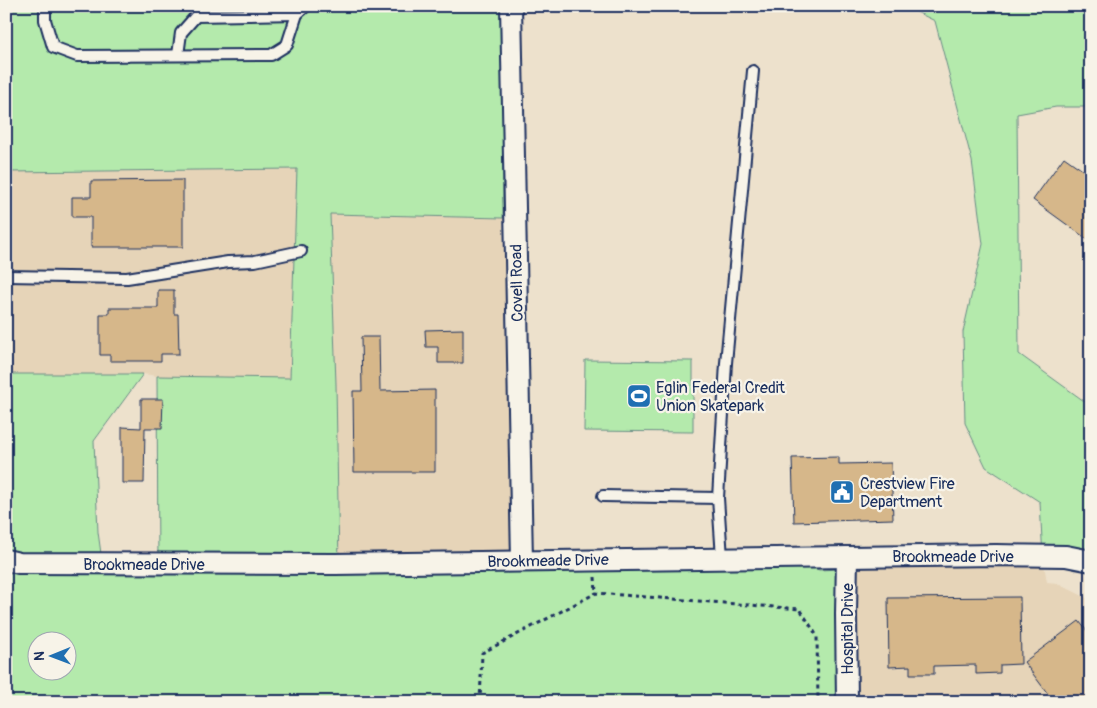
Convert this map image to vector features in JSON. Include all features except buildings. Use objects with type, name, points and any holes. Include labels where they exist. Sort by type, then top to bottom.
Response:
[{"type":"street","name":"Covell Road","points":[[511,6],[522,560]]},
{"type":"street","name":"Brookmeade Drive","points":[[6,560],[19,563],[335,564],[522,560],[1066,556],[1091,561]]},
{"type":"street","name":"Hospital Drive","points":[[847,557],[847,702]]},
{"type":"lane","points":[[45,6],[45,20],[53,48],[77,56],[270,55],[287,45],[296,14],[306,6]]},
{"type":"lane","points":[[178,55],[181,33],[196,16],[296,14]]},
{"type":"lane","points":[[722,558],[718,498],[726,363],[753,71]]},
{"type":"lane","points":[[6,276],[127,278],[228,262],[255,261],[301,251]]},
{"type":"lane","points":[[603,496],[718,498]]},
{"type":"path","points":[[480,702],[482,653],[596,593],[800,610],[817,636],[818,702]]},
{"type":"shaded area","points":[[297,169],[290,379],[157,376],[143,374],[6,374],[6,172]]},
{"type":"shaded area","points":[[330,214],[503,218],[513,567],[339,567],[336,384]]},
{"type":"shaded area","points":[[1043,559],[1047,582],[1057,583],[1091,600],[1091,702],[842,702],[840,569]]},
{"type":"green space","points":[[6,6],[502,6],[503,218],[330,214],[336,384],[339,567],[811,566],[819,570],[840,569],[842,702],[6,702],[6,374],[143,374],[94,441],[98,532],[103,568],[158,568],[157,376],[290,378],[297,169],[6,172]]},
{"type":"green space","points":[[904,6],[1091,6],[1091,107],[1056,107],[1017,114],[1019,354],[1091,406],[1091,562],[1043,559],[1040,502],[986,467],[965,423],[963,332],[983,244],[972,161],[935,21]]},
{"type":"green space","name":"Eglin Federal Credit Union Skatepark","points":[[585,360],[693,361],[693,432],[584,431]]},
{"type":"place","name":"Eglin Federal Credit Union Skatepark","points":[[639,396]]},
{"type":"place","name":"Crestview Fire Department","points":[[842,492]]}]
